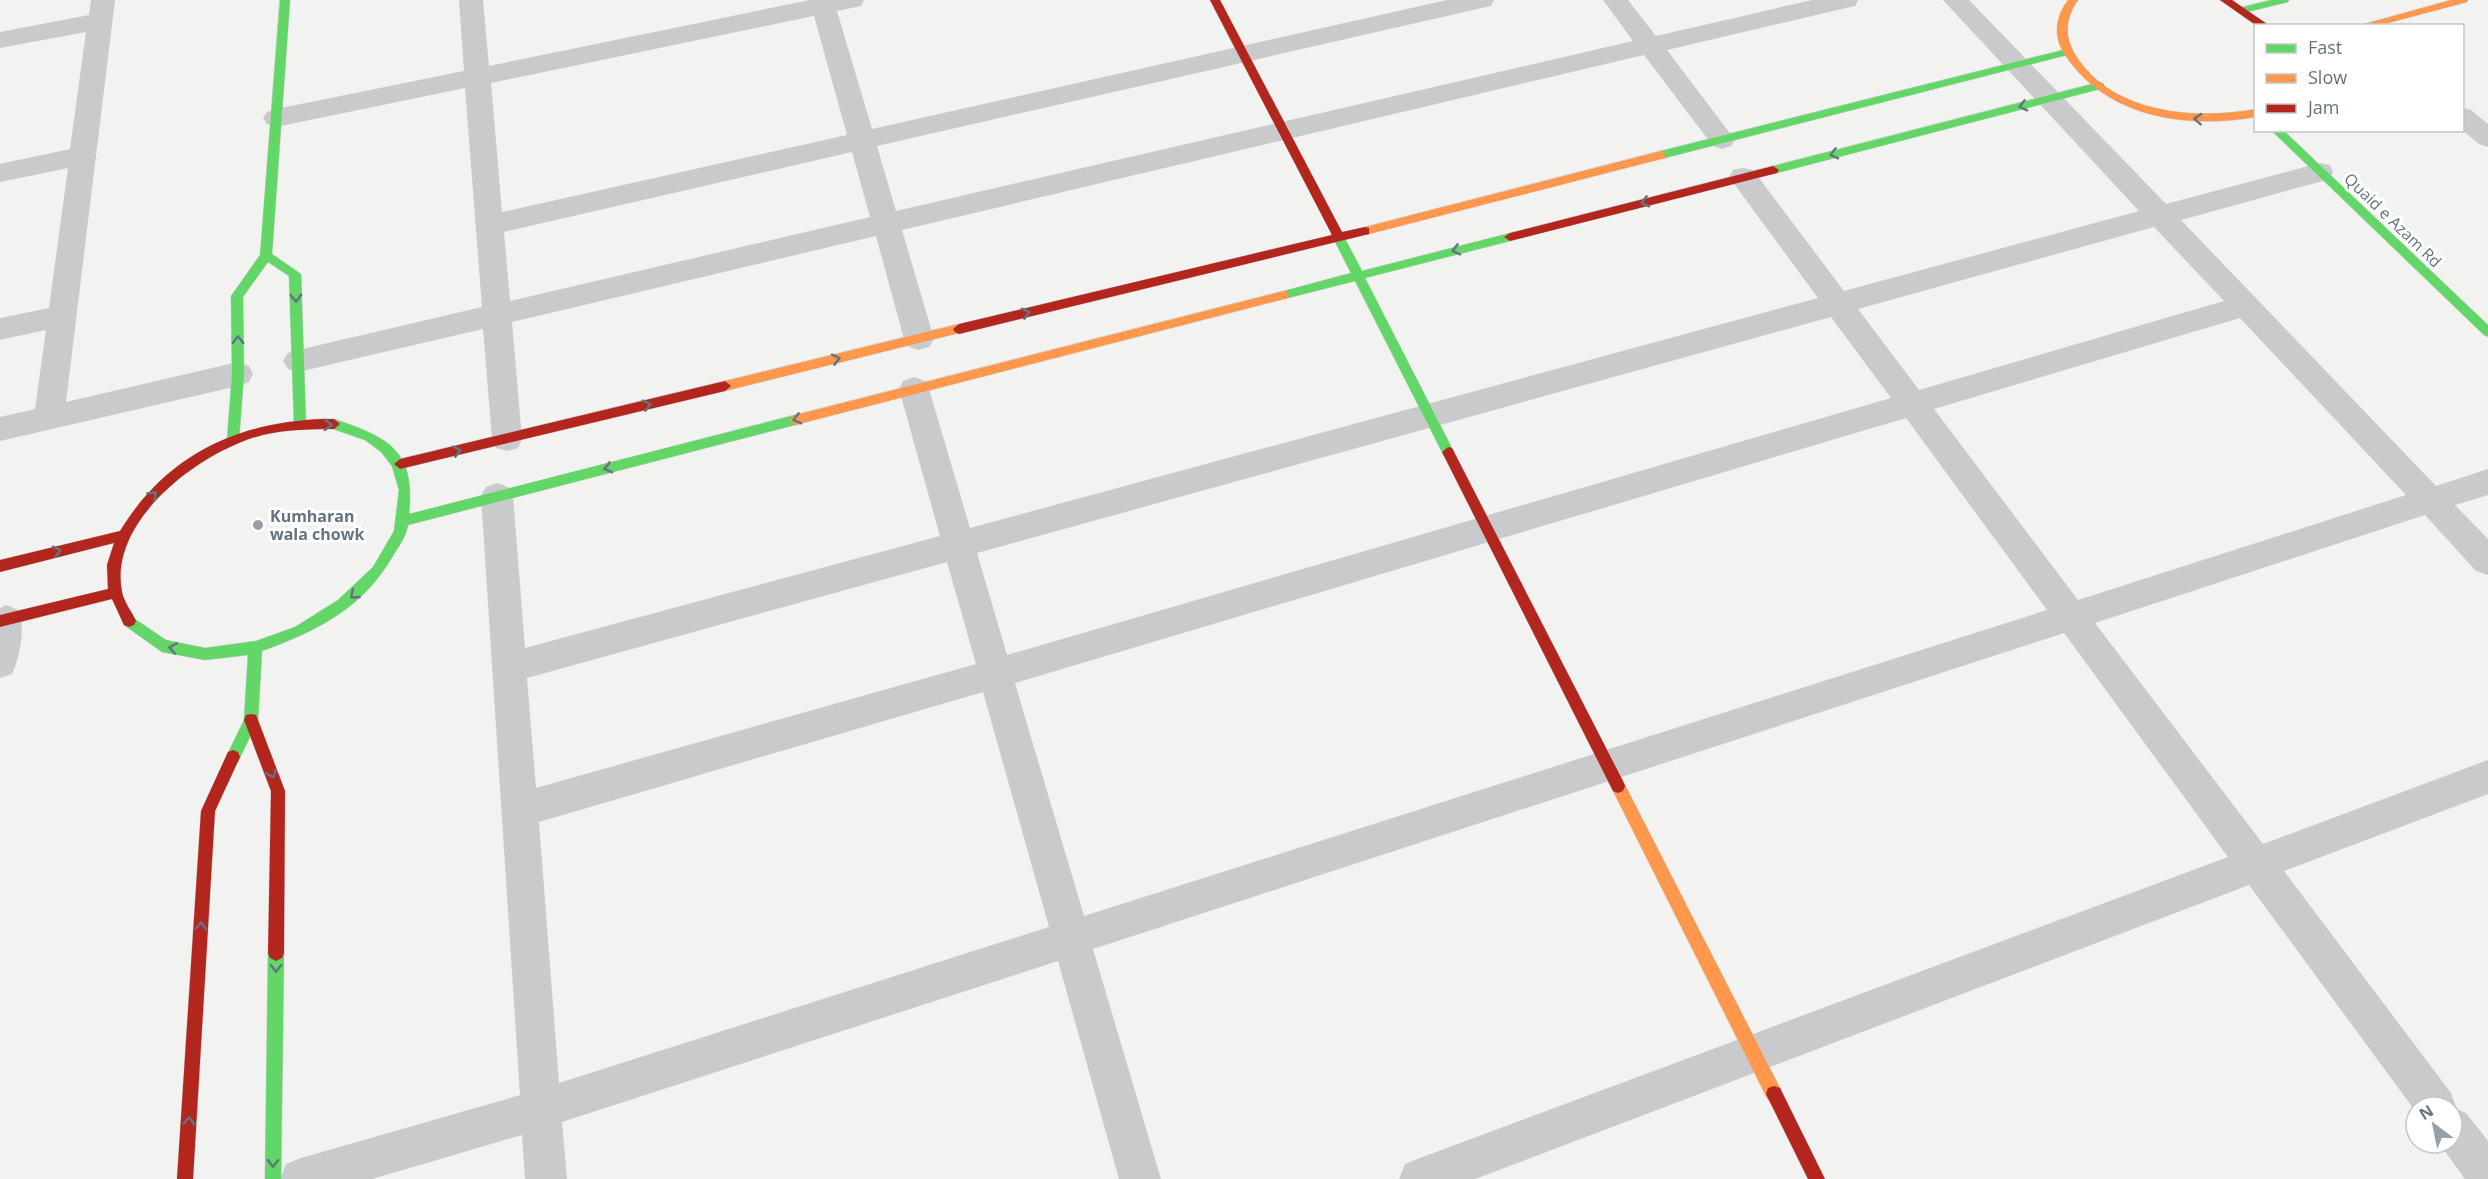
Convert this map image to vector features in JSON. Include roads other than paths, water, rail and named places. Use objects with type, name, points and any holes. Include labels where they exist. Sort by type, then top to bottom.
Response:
[{"type":"street","points":[[233,440],[238,374],[237,296],[266,256],[285,0]]},
{"type":"street","points":[[471,0],[507,439]]},
{"type":"street","points":[[276,118],[823,3],[852,0]]},
{"type":"street","points":[[1215,0],[1358,275],[1817,1179]]},
{"type":"street","points":[[489,225],[1482,0]]},
{"type":"street","points":[[1615,0],[1722,140]]},
{"type":"street","points":[[298,361],[1846,0]]},
{"type":"street","points":[[1955,0],[2488,561]]},
{"type":"street","points":[[2073,0],[2064,9],[2060,30],[2067,52],[2079,69],[2100,86],[2150,111],[2189,119],[2226,120],[2254,113]]},
{"type":"street","points":[[2225,0],[2262,24]]},
{"type":"street","points":[[2243,10],[2284,0]]},
{"type":"street","points":[[2370,24],[2463,0]]},
{"type":"street","points":[[823,3],[919,339]]},
{"type":"street","points":[[0,40],[102,11],[49,417]]},
{"type":"street","points":[[400,465],[1338,238],[2067,52]]},
{"type":"street","points":[[405,520],[2100,86]]},
{"type":"street","name":"Quaid e Azam Rd","points":[[2278,132],[2488,332]]},
{"type":"street","points":[[0,173],[83,156]]},
{"type":"street","points":[[508,668],[2320,172]]},
{"type":"street","points":[[1743,177],[2254,865],[2428,1095]]},
{"type":"street","points":[[266,256],[295,274],[300,424]]},
{"type":"street","points":[[519,810],[693,762],[2245,306]]},
{"type":"street","points":[[0,329],[62,316]]},
{"type":"street","points":[[0,429],[238,374]]},
{"type":"street","points":[[914,389],[1140,1179]]},
{"type":"street","points":[[300,424],[334,424],[374,438],[400,465],[408,490],[405,520],[392,552],[368,583],[336,611],[297,633],[255,647],[204,653],[161,646],[130,624],[114,592],[114,565],[124,535],[142,506],[168,480],[199,457],[233,440],[285,425],[300,424]]},
{"type":"street","points":[[301,1179],[541,1109],[2488,482]]},
{"type":"street","points":[[497,496],[546,1179]]},
{"type":"street","points":[[0,566],[124,535]]},
{"type":"street","points":[[0,663],[3,620],[114,592]]},
{"type":"street","points":[[186,1179],[208,811],[251,720],[255,647]]},
{"type":"street","points":[[251,720],[278,791],[273,1179]]},
{"type":"street","points":[[1420,1179],[2488,777]]},
{"type":"street","points":[[2464,1143],[2488,1175]]},
{"type":"place","name":"Kumharan wala chowk","points":[[258,525]]}]
